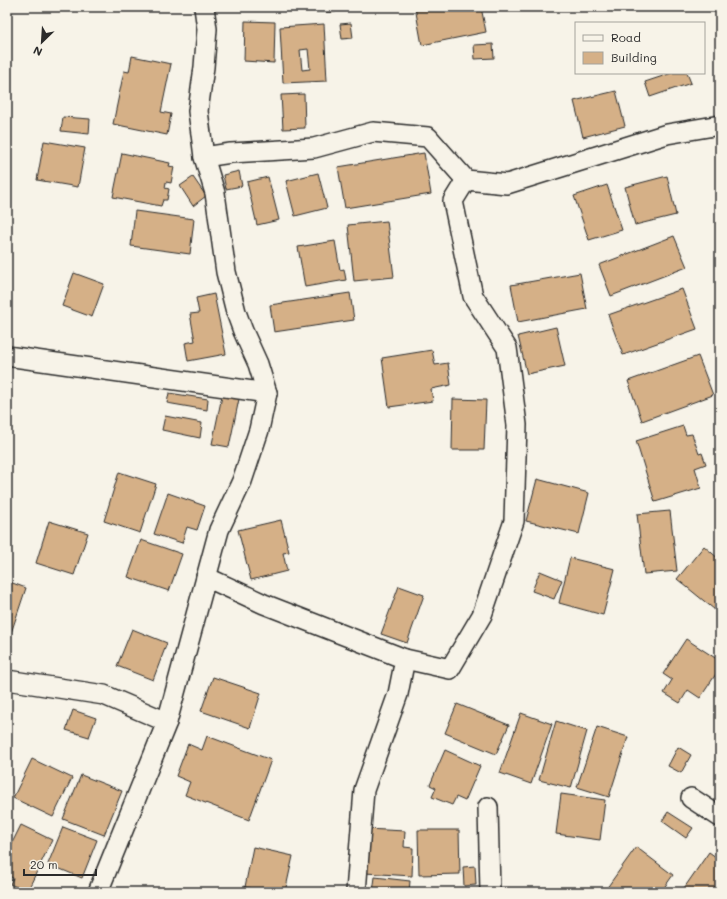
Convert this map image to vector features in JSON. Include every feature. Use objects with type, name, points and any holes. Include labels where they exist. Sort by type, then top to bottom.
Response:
[{"type":"street","points":[[98,892],[167,722],[219,530],[242,481],[260,430],[267,393],[258,364],[236,312],[226,272],[215,193],[204,157],[198,111],[207,29],[204,7]]},
{"type":"street","points":[[204,157],[231,153],[314,148],[373,132],[420,136],[428,137],[466,180],[507,184],[667,134],[720,125]]},
{"type":"street","points":[[206,577],[264,604],[404,659],[450,669],[482,615],[514,521],[517,425],[507,348],[473,296],[453,201],[466,180]]},
{"type":"street","points":[[7,356],[267,393]]},
{"type":"street","points":[[356,892],[364,790],[398,694],[404,659]]},
{"type":"street","points":[[7,680],[104,695],[167,722]]},
{"type":"street","points":[[691,798],[720,817]]},
{"type":"street","points":[[488,807],[490,892]]},
{"type":"building","points":[[305,7],[335,7],[335,12],[305,12]]},
{"type":"building","points":[[415,7],[481,7],[486,32],[422,45]]},
{"type":"building","points":[[245,21],[275,22],[274,63],[244,61]]},
{"type":"building","points":[[351,23],[353,38],[342,39],[340,24]]},
{"type":"building","points":[[324,24],[327,81],[283,83],[280,27]],"holes":[[[308,49],[310,69],[302,70],[300,50]]]},
{"type":"building","points":[[493,44],[494,58],[475,59],[474,45]]},
{"type":"building","points":[[132,56],[171,64],[161,112],[171,114],[167,135],[113,124],[124,71],[129,72]]},
{"type":"building","points":[[669,74],[687,74],[691,83],[650,97],[645,82]]},
{"type":"building","points":[[616,91],[625,126],[583,137],[574,101]]},
{"type":"building","points":[[304,94],[305,128],[283,129],[281,95]]},
{"type":"building","points":[[63,117],[90,119],[89,134],[61,131]]},
{"type":"building","points":[[44,141],[85,148],[78,187],[37,180]]},
{"type":"building","points":[[122,153],[170,163],[169,166],[174,167],[171,183],[166,182],[165,188],[169,189],[167,200],[163,200],[161,206],[113,197]]},
{"type":"building","points":[[424,153],[431,194],[345,208],[338,167]]},
{"type":"building","points":[[239,171],[242,186],[226,189],[223,175]]},
{"type":"building","points":[[318,173],[327,208],[295,216],[286,181]]},
{"type":"building","points":[[667,176],[676,215],[635,225],[625,187]]},
{"type":"building","points":[[193,177],[206,196],[193,206],[180,186]]},
{"type":"building","points":[[268,177],[279,220],[257,225],[247,182]]},
{"type":"building","points":[[607,185],[622,230],[589,240],[574,196]]},
{"type":"building","points":[[135,211],[194,219],[190,254],[131,246]]},
{"type":"building","points":[[387,221],[394,277],[354,281],[348,225]]},
{"type":"building","points":[[674,236],[687,267],[611,296],[599,265]]},
{"type":"building","points":[[335,241],[340,270],[344,269],[346,280],[305,287],[298,247]]},
{"type":"building","points":[[74,273],[104,284],[92,317],[62,306]]},
{"type":"building","points":[[580,273],[587,309],[518,322],[511,285]]},
{"type":"building","points":[[682,289],[697,329],[623,355],[608,315]]},
{"type":"building","points":[[350,293],[354,320],[274,332],[270,305]]},
{"type":"building","points":[[214,294],[226,354],[188,361],[185,343],[195,341],[190,314],[199,313],[196,298]]},
{"type":"building","points":[[556,327],[565,366],[527,374],[518,336]]},
{"type":"building","points":[[432,350],[435,365],[448,363],[451,385],[431,389],[433,401],[389,407],[382,358]]},
{"type":"building","points":[[698,356],[713,395],[642,421],[628,381]]},
{"type":"building","points":[[169,393],[208,399],[207,410],[167,403]]},
{"type":"building","points":[[222,396],[239,399],[229,447],[212,444]]},
{"type":"building","points":[[453,399],[486,400],[484,450],[452,450]]},
{"type":"building","points":[[165,416],[202,423],[200,438],[162,430]]},
{"type":"building","points":[[683,426],[686,435],[692,434],[699,454],[702,453],[706,464],[695,468],[701,488],[655,502],[636,441]]},
{"type":"building","points":[[119,472],[156,484],[140,533],[104,521]]},
{"type":"building","points":[[537,479],[589,493],[579,534],[526,521]]},
{"type":"building","points":[[168,493],[205,506],[197,530],[187,527],[182,543],[154,534]]},
{"type":"building","points":[[670,511],[677,571],[644,574],[637,514]]},
{"type":"building","points":[[281,520],[289,552],[283,553],[287,571],[251,580],[238,530]]},
{"type":"building","points":[[49,521],[88,533],[74,575],[36,563]]},
{"type":"building","points":[[141,540],[182,554],[169,591],[128,577]]},
{"type":"building","points":[[704,546],[720,560],[720,614],[677,579]]},
{"type":"building","points":[[570,558],[615,569],[603,615],[559,603]]},
{"type":"building","points":[[540,571],[562,580],[554,599],[532,591]]},
{"type":"building","points":[[7,581],[26,588],[9,639],[7,639]]},
{"type":"building","points":[[399,586],[424,595],[407,643],[381,634]]},
{"type":"building","points":[[132,629],[167,643],[153,680],[117,666]]},
{"type":"building","points":[[686,639],[720,661],[720,668],[700,698],[688,690],[680,703],[664,693],[672,680],[663,674]]},
{"type":"building","points":[[213,677],[261,693],[250,728],[201,711]]},
{"type":"building","points":[[457,704],[509,725],[496,754],[445,733]]},
{"type":"building","points":[[73,710],[96,718],[89,737],[66,730]]},
{"type":"building","points":[[521,713],[552,724],[531,784],[500,773]]},
{"type":"building","points":[[556,721],[587,731],[571,788],[539,780]]},
{"type":"building","points":[[597,727],[628,737],[609,797],[577,787]]},
{"type":"building","points":[[207,736],[271,760],[249,820],[185,795],[190,782],[176,776],[188,744],[202,750]]},
{"type":"building","points":[[678,747],[691,755],[681,773],[668,766]]},
{"type":"building","points":[[445,750],[480,766],[465,801],[456,797],[452,805],[432,797],[436,788],[430,785]]},
{"type":"building","points":[[32,759],[72,778],[53,817],[13,798]]},
{"type":"building","points":[[81,775],[122,791],[104,835],[63,819]]},
{"type":"building","points":[[561,794],[605,800],[600,840],[556,834]]},
{"type":"building","points":[[668,812],[693,828],[686,838],[662,821]]},
{"type":"building","points":[[21,825],[52,840],[27,892],[10,884],[13,878],[7,875],[7,853]]},
{"type":"building","points":[[63,827],[97,840],[82,878],[48,864]]},
{"type":"building","points":[[366,829],[405,831],[404,847],[413,848],[412,876],[365,873]]},
{"type":"building","points":[[418,830],[459,830],[460,874],[419,875]]},
{"type":"building","points":[[253,847],[293,856],[285,892],[268,892],[245,887]]},
{"type":"building","points":[[636,847],[673,875],[661,892],[604,892]]},
{"type":"building","points":[[709,852],[720,860],[720,892],[682,891]]},
{"type":"building","points":[[475,866],[476,885],[464,886],[463,867]]},
{"type":"building","points":[[375,877],[410,881],[409,892],[373,892]]}]
